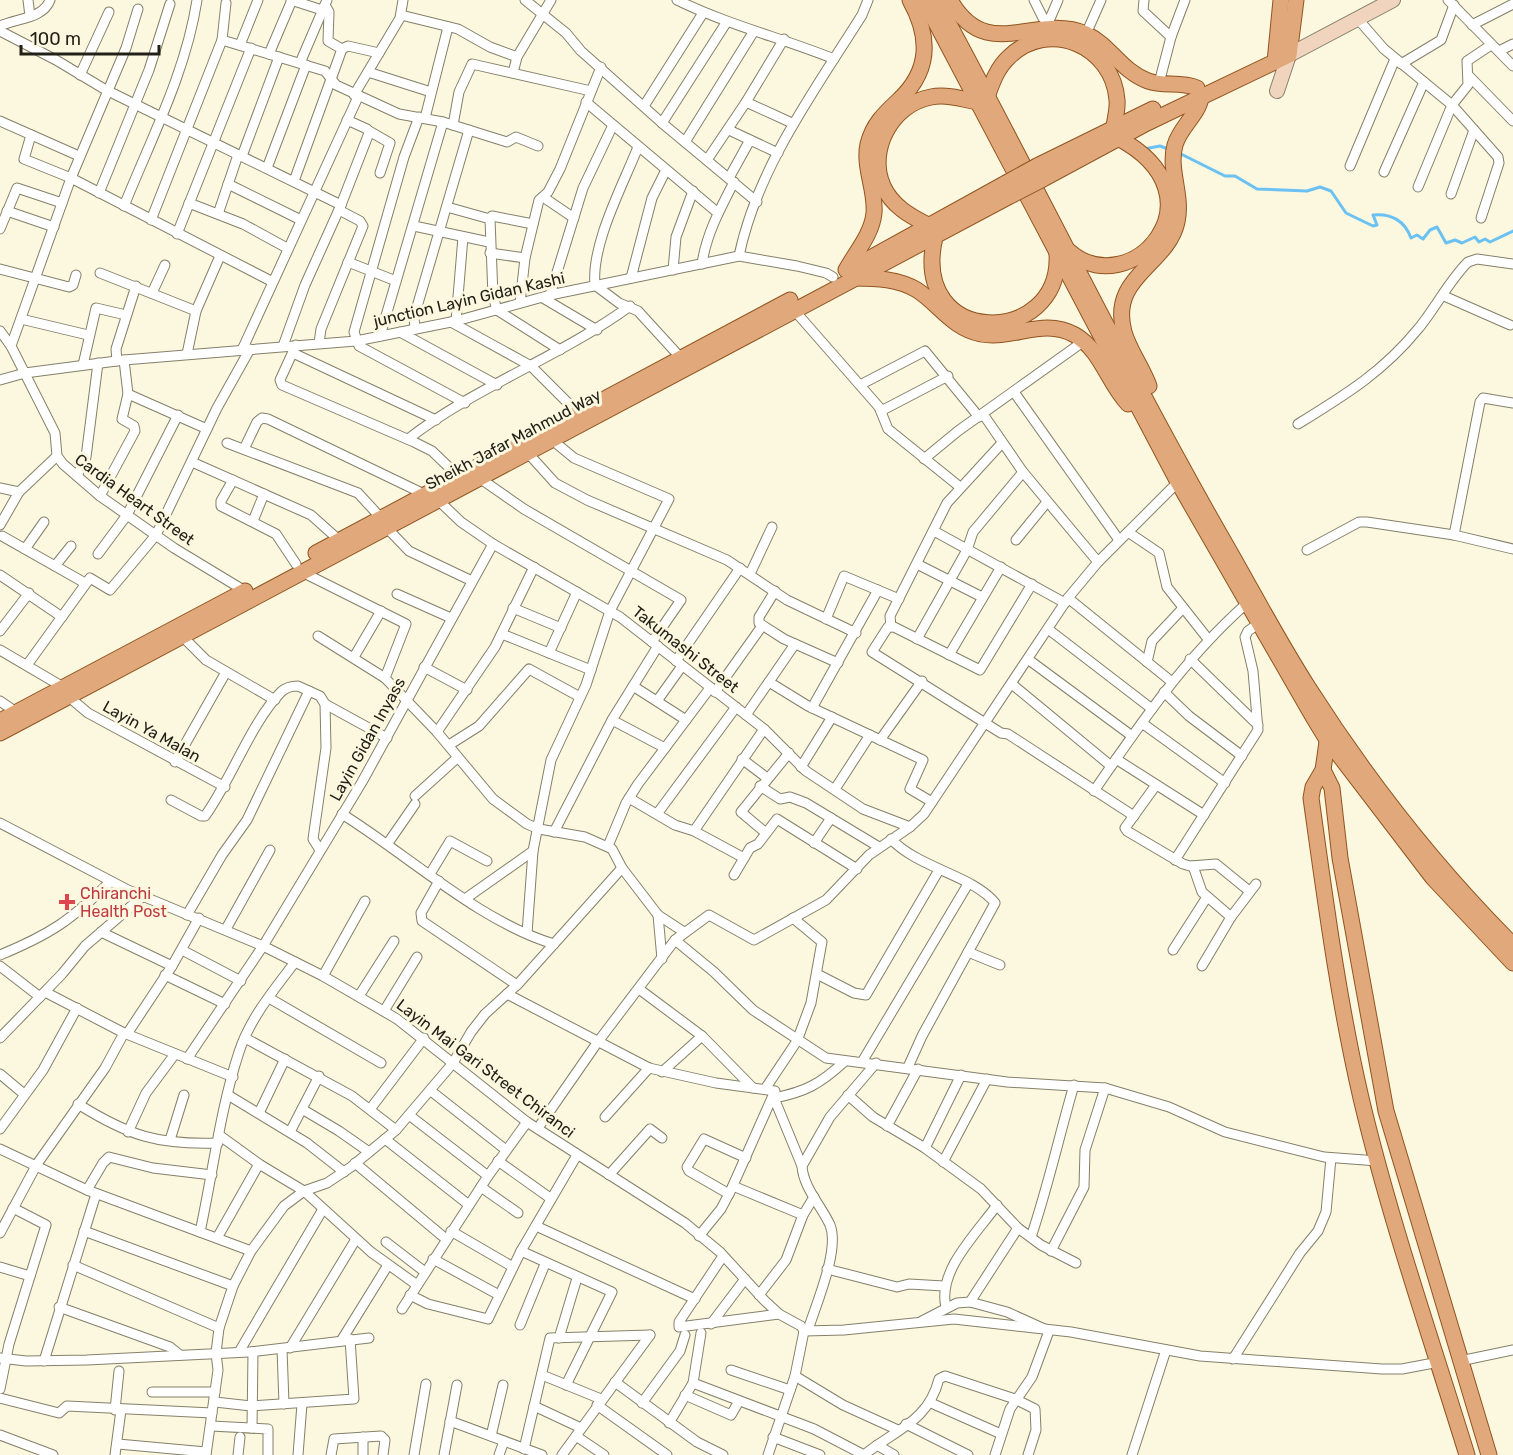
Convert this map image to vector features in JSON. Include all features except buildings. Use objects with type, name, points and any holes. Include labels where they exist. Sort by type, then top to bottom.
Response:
[{"type":"main road","points":[[910,0],[921,19],[925,39],[922,66],[907,92],[880,117],[868,143],[867,164],[874,213],[868,233],[844,276],[890,280],[906,284],[924,296],[951,321],[966,330],[981,334],[1007,334],[1046,326],[1063,330],[1084,341],[1096,354],[1118,392],[1150,418]]},
{"type":"main road","points":[[924,0],[982,100],[1150,418],[1241,584],[1246,603],[1258,624],[1330,732],[1433,878],[1513,963]]},
{"type":"main road","points":[[936,0],[982,100]]},
{"type":"main road","points":[[950,0],[967,22],[992,34],[1006,36],[1048,24],[1086,34],[1097,41],[1124,68],[1149,82],[1186,83],[1199,93],[1198,107],[1180,131],[1173,155],[1179,200],[1177,224],[1162,250],[1130,285],[1122,314],[1124,333],[1149,386],[1150,418],[1178,482],[1297,670],[1330,732],[1460,890],[1513,945]]},
{"type":"main road","points":[[1281,0],[1282,53]]},
{"type":"main road","points":[[1282,53],[1296,0]]},
{"type":"main road","points":[[1282,53],[1374,0]]},
{"type":"main road","points":[[1282,53],[1393,0]]},
{"type":"main road","points":[[982,100],[1001,65],[1016,51],[1044,39],[1073,41],[1095,54],[1110,71],[1117,101],[1116,133],[1147,156],[1162,175],[1168,201],[1164,226],[1147,250],[1122,264],[1089,263],[1062,250]]},
{"type":"main road","name":"Sheikh Jafar Mahmud Way","points":[[431,497],[459,476],[680,357],[844,276],[1116,133],[1282,53]]},
{"type":"main road","points":[[982,100],[933,96],[916,101],[902,112],[885,132],[878,161],[884,187],[901,209],[931,231],[931,270],[939,295],[960,314],[984,324],[1012,321],[1038,306],[1055,280],[1062,250]]},
{"type":"main road","name":"Sheikh Jafar Mahmud Way","points":[[0,721],[182,636],[299,568],[431,497],[478,477],[527,452],[794,310],[844,276]]},
{"type":"main road","name":"Sheikh Jafar Mahmud Way","points":[[0,733],[66,692],[245,591],[299,568],[339,540],[384,523]]},
{"type":"main road","points":[[1330,732],[1323,770],[1312,787],[1311,798],[1336,971],[1361,1098],[1378,1161],[1467,1455]]},
{"type":"main road","points":[[1323,770],[1332,788],[1342,870],[1386,1111],[1489,1455]]},
{"type":"street","points":[[28,0],[30,16]]},
{"type":"street","points":[[0,26],[47,9],[50,0]]},
{"type":"street","points":[[124,206],[184,59],[197,0]]},
{"type":"street","points":[[240,45],[258,0]]},
{"type":"street","points":[[218,214],[292,0],[325,5]]},
{"type":"street","points":[[27,665],[85,583],[93,577],[107,590],[113,589],[156,535],[246,349],[271,282],[316,191],[356,96],[401,15],[403,0]]},
{"type":"street","points":[[525,0],[542,16],[566,33],[662,123],[757,202]]},
{"type":"street","points":[[513,73],[517,57],[551,0]]},
{"type":"street","points":[[677,0],[726,23],[784,39],[834,59]]},
{"type":"street","points":[[739,256],[757,202],[792,123],[862,15],[868,0]]},
{"type":"street","points":[[1034,0],[1048,24],[1058,0]]},
{"type":"street","points":[[1086,34],[1101,0]]},
{"type":"street","points":[[1144,0],[1143,11],[1171,37]]},
{"type":"street","points":[[1158,83],[1171,37],[1185,0]]},
{"type":"street","points":[[151,220],[222,40],[226,3]]},
{"type":"street","points":[[1451,3],[1513,66]]},
{"type":"street","points":[[1350,166],[1398,61],[1441,40],[1451,3]]},
{"type":"street","points":[[99,193],[133,104],[149,70],[170,4]]},
{"type":"street","points":[[1472,25],[1513,4]]},
{"type":"street","points":[[325,5],[329,12],[328,41],[342,49]]},
{"type":"street","points":[[267,168],[325,5]]},
{"type":"street","points":[[11,346],[79,156],[126,48],[138,9]]},
{"type":"street","points":[[80,75],[109,12]]},
{"type":"street","points":[[644,106],[703,13]]},
{"type":"street","points":[[401,15],[466,32],[490,47],[517,57]]},
{"type":"street","points":[[1358,18],[1373,38],[1452,105],[1499,160],[1481,218]]},
{"type":"street","points":[[662,123],[726,23]]},
{"type":"street","points":[[448,27],[431,92],[404,157],[355,328],[356,340],[362,348],[465,403]]},
{"type":"street","points":[[0,31],[186,131],[316,191],[360,221],[363,226],[321,329],[319,344]]},
{"type":"street","points":[[685,142],[754,31]]},
{"type":"street","points":[[707,160],[729,130],[784,39]]},
{"type":"street","points":[[222,40],[325,71],[336,85],[399,114],[448,123],[507,142],[516,137],[538,146]]},
{"type":"street","points":[[1418,187],[1452,105],[1468,85],[1467,61],[1495,48],[1513,44]]},
{"type":"street","points":[[294,181],[342,49],[348,46],[379,53]]},
{"type":"street","points":[[177,234],[251,48]]},
{"type":"street","points":[[380,336],[448,123],[471,65],[591,91]]},
{"type":"street","points":[[520,303],[525,258],[539,200],[560,169],[601,67]]},
{"type":"street","points":[[368,72],[431,92]]},
{"type":"street","points":[[1469,76],[1513,122]]},
{"type":"street","points":[[1384,172],[1424,82]]},
{"type":"street","points":[[586,102],[718,213]]},
{"type":"street","points":[[746,102],[792,123]]},
{"type":"street","points":[[347,120],[390,143],[380,173]]},
{"type":"street","points":[[0,122],[79,156]]},
{"type":"street","points":[[597,330],[546,296],[584,188],[613,125]]},
{"type":"street","points":[[415,329],[414,317],[469,130]]},
{"type":"street","points":[[729,130],[778,153]]},
{"type":"street","points":[[1451,194],[1473,130]]},
{"type":"street","points":[[283,346],[305,285],[340,207],[369,131]]},
{"type":"street","points":[[31,135],[24,159],[71,178],[271,282]]},
{"type":"street","points":[[702,264],[704,249],[750,140]]},
{"type":"street","points":[[638,147],[612,213],[594,268],[595,285],[619,303],[630,306],[680,357]]},
{"type":"street","points":[[631,278],[652,198],[666,170]]},
{"type":"street","points":[[228,184],[301,220]]},
{"type":"street","points":[[0,229],[17,188],[62,203]]},
{"type":"street","points":[[673,270],[676,237],[693,191]]},
{"type":"street","points":[[543,197],[574,218]]},
{"type":"street","points":[[189,203],[243,224],[287,248]]},
{"type":"street","points":[[447,207],[490,219],[492,216],[533,225]]},
{"type":"street","points":[[7,211],[54,227]]},
{"type":"street","points":[[490,219],[489,242],[493,296],[497,310],[560,350]]},
{"type":"street","points":[[414,226],[489,242]]},
{"type":"street","points":[[463,237],[453,321],[531,366],[577,412]]},
{"type":"street","points":[[490,253],[525,258]]},
{"type":"street","points":[[187,354],[196,311],[220,256]]},
{"type":"street","name":"junction Layin Gidan Kashi","points":[[0,380],[25,373],[120,360],[283,346],[294,349],[400,333],[546,296],[739,256],[844,276]]},
{"type":"street","points":[[1298,424],[1370,379],[1417,331],[1468,262],[1477,259],[1513,264]]},
{"type":"street","points":[[348,262],[396,281]]},
{"type":"street","points":[[152,293],[165,266]]},
{"type":"street","points":[[0,269],[35,281],[71,287],[76,275]]},
{"type":"street","points":[[100,273],[196,311]]},
{"type":"street","points":[[100,496],[135,431],[134,426],[122,419],[128,393],[116,349],[136,286]]},
{"type":"street","points":[[1444,296],[1510,325]]},
{"type":"street","points":[[408,439],[465,403],[597,330],[630,306]]},
{"type":"street","points":[[83,365],[88,335],[97,308],[126,315]]},
{"type":"street","points":[[794,310],[881,411],[888,429],[960,487]]},
{"type":"street","points":[[21,319],[88,335]]},
{"type":"street","name":"Cardia Heart Street","points":[[0,331],[11,346],[55,433],[57,456],[100,496],[156,535],[245,591]]},
{"type":"street","points":[[400,333],[497,385]]},
{"type":"street","points":[[924,459],[1084,341]]},
{"type":"street","points":[[436,420],[294,349],[280,380],[282,385],[408,439],[432,452],[459,476]]},
{"type":"street","points":[[860,385],[923,351],[981,415],[1047,502],[1098,561]]},
{"type":"street","points":[[77,476],[86,457],[98,363]]},
{"type":"street","points":[[881,411],[948,376]]},
{"type":"street","points":[[1014,392],[1119,540]]},
{"type":"street","points":[[128,393],[207,429]]},
{"type":"street","points":[[1454,535],[1480,402],[1484,398],[1513,403]]},
{"type":"street","points":[[98,554],[127,515],[178,416]]},
{"type":"street","name":"Takumashi Street","points":[[244,449],[257,422],[262,418],[268,419],[431,497],[493,544],[610,611],[764,729],[801,766],[863,808],[894,823],[910,827]]},
{"type":"street","points":[[527,933],[532,851],[539,829],[551,760],[591,670],[610,611],[669,497],[574,458],[551,439]]},
{"type":"street","points":[[227,443],[358,493],[409,551],[472,581]]},
{"type":"street","points":[[1002,443],[947,503],[890,616],[891,627],[872,652],[922,681],[1134,816]]},
{"type":"street","points":[[527,452],[555,483],[653,529],[727,560],[775,591],[856,633]]},
{"type":"street","points":[[0,525],[18,492],[57,456]]},
{"type":"street","points":[[192,462],[311,515],[339,540]]},
{"type":"street","points":[[917,639],[968,550],[977,526],[1023,472]]},
{"type":"street","points":[[478,477],[499,493],[681,600],[612,720],[554,832]]},
{"type":"street","points":[[233,480],[221,501],[221,506],[276,534],[299,568],[407,626],[385,678]]},
{"type":"street","points":[[538,1128],[597,1043],[675,940],[709,915],[754,940],[826,900],[879,847],[910,827],[932,802],[1013,685],[1067,601],[1098,561],[1178,482]]},
{"type":"street","points":[[0,488],[18,492]]},
{"type":"street","points":[[253,521],[264,494]]},
{"type":"street","points":[[1016,540],[1047,502]]},
{"type":"street","points":[[25,549],[44,522]]},
{"type":"street","points":[[1307,550],[1359,522],[1454,535],[1513,549]]},
{"type":"street","points":[[750,574],[772,527]]},
{"type":"street","points":[[934,531],[1067,601],[1172,682]]},
{"type":"street","points":[[1128,532],[1159,553],[1167,587],[1208,639]]},
{"type":"street","points":[[1,536],[85,583]]},
{"type":"street","name":"Layin Gidan Inyass","points":[[187,1059],[241,981],[342,814],[387,738],[493,544]]},
{"type":"street","points":[[55,566],[71,546]]},
{"type":"street","points":[[917,564],[982,597]]},
{"type":"street","points":[[437,732],[468,690],[502,634],[534,567]]},
{"type":"street","points":[[949,655],[1001,567]]},
{"type":"street","points":[[657,701],[740,568]]},
{"type":"street","points":[[0,575],[62,617]]},
{"type":"street","points":[[826,619],[844,576],[899,599]]},
{"type":"street","points":[[891,627],[981,669],[1032,584]]},
{"type":"street","points":[[812,708],[878,590]]},
{"type":"street","points":[[775,591],[758,620],[762,626],[838,663]]},
{"type":"street","points":[[549,653],[578,592]]},
{"type":"street","points":[[0,631],[29,593]]},
{"type":"street","points":[[397,594],[451,618]]},
{"type":"street","points":[[1094,791],[1190,659],[1246,603]]},
{"type":"street","points":[[513,608],[561,628]]},
{"type":"street","points":[[1147,662],[1152,640],[1183,608]]},
{"type":"street","points":[[354,657],[381,611]]},
{"type":"street","points":[[1175,860],[1255,738],[1258,725],[1253,671],[1245,637],[1248,631],[1258,624]]},
{"type":"street","points":[[608,846],[629,798],[686,720],[713,690],[762,626]]},
{"type":"street","points":[[1048,629],[1152,709]]},
{"type":"street","points":[[502,634],[591,670]]},
{"type":"street","points":[[182,636],[206,660],[275,700]]},
{"type":"street","points":[[318,636],[385,678],[449,745],[457,758],[494,800],[527,824],[539,829],[585,837],[608,846],[615,852],[622,868],[658,915],[684,933]]},
{"type":"street","points":[[746,715],[795,644]]},
{"type":"street","name":"Layin Ya Malan","points":[[0,650],[27,665],[66,692],[88,713],[225,787]]},
{"type":"street","points":[[1190,659],[1258,725]]},
{"type":"street","points":[[1029,660],[1132,736]]},
{"type":"street","points":[[424,667],[468,690]]},
{"type":"street","points":[[449,745],[479,726],[528,669],[580,696]]},
{"type":"street","points":[[175,762],[226,672]]},
{"type":"street","points":[[880,740],[922,681]]},
{"type":"street","points":[[769,682],[812,708],[923,760],[910,789],[932,802]]},
{"type":"street","points":[[1013,685],[1113,763],[1156,785],[1204,815]]},
{"type":"street","points":[[171,800],[205,816],[225,787],[275,700],[289,687],[298,686],[320,696],[325,704],[387,738]]},
{"type":"street","points":[[633,686],[686,720]]},
{"type":"street","points":[[187,915],[222,855],[247,820],[309,691]]},
{"type":"street","points":[[1164,692],[1189,716],[1242,756]]},
{"type":"street","points":[[0,701],[16,712]]},
{"type":"street","points":[[320,850],[313,840],[326,748],[325,704]]},
{"type":"street","points":[[657,814],[736,707]]},
{"type":"street","points":[[801,766],[832,717]]},
{"type":"street","points":[[612,720],[665,748]]},
{"type":"street","points":[[1142,723],[1225,783]]},
{"type":"street","points":[[694,831],[764,729]]},
{"type":"street","points":[[835,789],[870,735]]},
{"type":"street","points":[[766,833],[741,814],[760,786],[789,753]]},
{"type":"street","points":[[388,843],[415,800],[457,758]]},
{"type":"street","points":[[742,759],[767,778]]},
{"type":"street","points":[[1156,785],[1125,828],[1127,831],[1175,860],[1193,866],[1216,864],[1252,887],[1231,916],[1202,966]]},
{"type":"street","points":[[760,786],[780,799],[795,798],[879,847]]},
{"type":"street","points":[[629,798],[675,825],[694,831],[744,858]]},
{"type":"street","points":[[342,814],[388,843],[465,899],[527,933],[554,944]]},
{"type":"street","points":[[814,843],[831,818]]},
{"type":"street","points":[[734,875],[744,858],[777,819],[856,869]]},
{"type":"street","name":"Layin Mai Gari Street Chiranci","points":[[0,823],[110,882],[263,946],[323,976],[384,1011],[424,1038],[527,1122],[669,1211],[723,1256],[779,1314],[806,1330]]},
{"type":"street","points":[[887,1126],[969,952],[995,903],[969,884],[903,851],[891,838]]},
{"type":"street","points":[[430,874],[450,841],[487,861]]},
{"type":"street","points":[[226,929],[270,850]]},
{"type":"street","points":[[465,899],[532,851]]},
{"type":"street","points":[[1193,866],[1202,892],[1231,916]]},
{"type":"street","points":[[118,1444],[206,1453],[215,1402],[219,1328],[233,1286],[251,1251],[284,1206],[304,1191],[327,1183],[344,1172],[396,1130],[453,1063],[471,1032],[517,985],[622,868]]},
{"type":"street","points":[[817,974],[854,993],[866,995],[939,870]]},
{"type":"street","points":[[439,881],[421,913],[422,921],[517,985]]},
{"type":"street","points":[[0,955],[31,942],[68,922],[110,882]]},
{"type":"street","points":[[862,1062],[969,884]]},
{"type":"street","points":[[0,1038],[85,946],[142,896]]},
{"type":"street","points":[[1173,950],[1207,897]]},
{"type":"street","points":[[323,976],[365,901]]},
{"type":"street","points":[[658,915],[662,959]]},
{"type":"street","points":[[0,1233],[37,1164],[105,1068],[172,966],[199,918]]},
{"type":"street","points":[[765,1089],[797,1041],[811,1003],[817,974],[822,942],[793,918]]},
{"type":"street","points":[[101,932],[172,966]]},
{"type":"street","points":[[675,940],[714,972],[753,1010],[826,1058],[1007,1082],[1105,1088],[1169,1107],[1225,1132],[1331,1158],[1378,1161]]},
{"type":"street","points":[[359,996],[394,941]]},
{"type":"street","points":[[182,950],[241,981]]},
{"type":"street","points":[[969,952],[1000,966]]},
{"type":"street","points":[[384,1011],[417,957]]},
{"type":"street","points":[[200,1232],[228,1095],[245,1038],[269,998],[295,962]]},
{"type":"street","points":[[0,966],[43,994],[77,1008],[126,1034],[233,1077]]},
{"type":"street","points":[[165,975],[225,1004]]},
{"type":"street","points":[[639,989],[702,1036],[753,1088]]},
{"type":"street","points":[[507,994],[597,1043],[649,1068],[775,1092],[731,1190],[699,1236]]},
{"type":"street","points":[[269,998],[381,1062]]},
{"type":"street","points":[[0,1129],[43,1070],[77,1008]]},
{"type":"street","points":[[662,1072],[702,1036]]},
{"type":"street","points":[[245,1038],[319,1076],[371,1108],[396,1130]]},
{"type":"street","points":[[371,1108],[424,1038]]},
{"type":"street","points":[[128,1132],[146,1094],[176,1054]]},
{"type":"street","points":[[259,1113],[285,1059]]},
{"type":"street","points":[[774,1098],[802,1093],[827,1078],[844,1062]]},
{"type":"street","points":[[802,1166],[830,1117],[876,1063]]},
{"type":"street","points":[[605,1117],[649,1068]]},
{"type":"street","points":[[0,1074],[24,1094]]},
{"type":"street","points":[[926,1148],[961,1075]]},
{"type":"street","points":[[290,1132],[319,1076]]},
{"type":"street","points":[[943,1162],[987,1079]]},
{"type":"street","points":[[1031,1237],[1048,1185],[1074,1085]]},
{"type":"street","points":[[1051,1251],[1084,1187],[1085,1149],[1105,1088]]},
{"type":"street","points":[[431,1091],[506,1150]]},
{"type":"street","points":[[170,1140],[184,1095]]},
{"type":"street","points":[[228,1095],[290,1132],[344,1172]]},
{"type":"street","points":[[848,1095],[887,1126],[926,1148],[981,1189],[1018,1228],[1051,1251],[1076,1263]]},
{"type":"street","points":[[768,1455],[795,1376],[806,1330],[827,1269],[832,1235],[830,1225],[818,1209],[802,1173],[802,1166],[774,1098]]},
{"type":"street","points":[[78,1104],[141,1138],[219,1139],[304,1191],[388,1265],[417,1285]]},
{"type":"street","points":[[302,1109],[369,1152]]},
{"type":"street","points":[[409,1115],[488,1176]]},
{"type":"street","points":[[402,1309],[498,1161],[527,1122]]},
{"type":"street","points":[[609,1175],[650,1129],[662,1137]]},
{"type":"street","points":[[385,1139],[469,1205]]},
{"type":"street","points":[[746,1158],[704,1139],[687,1167],[689,1171],[731,1190],[803,1215]]},
{"type":"street","points":[[0,1149],[37,1164],[92,1192],[251,1251]]},
{"type":"street","points":[[410,1295],[428,1304],[488,1319],[521,1251],[577,1155]]},
{"type":"street","points":[[44,1360],[84,1231],[92,1192],[103,1162],[109,1157],[153,1168],[212,1175]]},
{"type":"street","points":[[1233,1359],[1300,1253],[1318,1231],[1326,1212],[1331,1158]]},
{"type":"street","points":[[498,1161],[550,1198]]},
{"type":"street","points":[[356,1163],[449,1235],[513,1267]]},
{"type":"street","points":[[217,1238],[259,1164]]},
{"type":"street","points":[[481,1187],[518,1213]]},
{"type":"street","points":[[759,1295],[786,1260],[803,1215],[814,1197]]},
{"type":"street","points":[[946,1307],[944,1286],[966,1248],[997,1205]]},
{"type":"street","points":[[0,1389],[5,1343],[46,1225],[13,1208]]},
{"type":"street","points":[[239,1352],[323,1209]]},
{"type":"street","points":[[536,1226],[695,1299]]},
{"type":"street","points":[[970,1302],[1018,1228]]},
{"type":"street","points":[[84,1231],[233,1286]]},
{"type":"street","points":[[284,1404],[286,1348],[357,1239]]},
{"type":"street","points":[[386,1242],[425,1272]]},
{"type":"street","points":[[521,1251],[545,1264],[612,1292],[592,1338],[566,1385]]},
{"type":"street","points":[[723,1256],[679,1322],[680,1327],[779,1314]]},
{"type":"street","points":[[433,1259],[499,1295]]},
{"type":"street","points":[[520,1325],[545,1264]]},
{"type":"street","points":[[73,1265],[219,1328]]},
{"type":"street","points":[[215,1402],[251,1406],[302,1404],[355,1398],[345,1340],[388,1265]]},
{"type":"street","points":[[0,1267],[30,1276]]},
{"type":"street","points":[[827,1269],[897,1287],[909,1284],[944,1286]]},
{"type":"street","points":[[559,1338],[577,1278]]},
{"type":"street","points":[[711,1324],[745,1279]]},
{"type":"street","points":[[918,1324],[946,1307],[970,1302],[1007,1312],[1050,1330]]},
{"type":"street","points":[[59,1307],[170,1347],[180,1355]]},
{"type":"street","points":[[806,1330],[844,1330],[954,1319],[1109,1338],[1166,1350],[1233,1359],[1402,1369],[1438,1362]]},
{"type":"street","points":[[995,1455],[1015,1399],[1023,1393],[1032,1377],[1050,1330]]},
{"type":"street","points":[[669,1422],[693,1383],[701,1333]]},
{"type":"street","points":[[524,1449],[550,1338],[650,1335],[562,1455]]},
{"type":"street","points":[[642,1403],[681,1351],[685,1335]]},
{"type":"street","points":[[4,1358],[44,1360],[253,1352],[369,1338]]},
{"type":"street","points":[[1132,1455],[1166,1350]]},
{"type":"street","points":[[1460,1361],[1513,1350]]},
{"type":"street","points":[[252,1428],[253,1352]]},
{"type":"street","points":[[730,1370],[790,1390]]},
{"type":"street","points":[[115,1455],[118,1444],[119,1371]]},
{"type":"street","points":[[542,1375],[599,1402],[667,1455]]},
{"type":"street","points":[[795,1376],[843,1405],[968,1455]]},
{"type":"street","points":[[693,1383],[814,1429],[864,1455],[902,1427],[919,1418],[931,1403],[939,1379],[945,1376],[1031,1405],[1037,1414],[1036,1430],[1028,1455]]},
{"type":"street","points":[[615,1382],[697,1442],[723,1455]]},
{"type":"street","points":[[414,1455],[426,1384]]},
{"type":"street","points":[[444,1455],[457,1385]]},
{"type":"street","points":[[491,1436],[503,1385]]},
{"type":"street","points":[[152,1392],[214,1392]]},
{"type":"street","points":[[685,1395],[731,1415],[739,1401]]},
{"type":"street","points":[[0,1398],[59,1413],[67,1406],[212,1413]]},
{"type":"street","points":[[931,1403],[1001,1434]]},
{"type":"street","points":[[298,1455],[302,1404]]},
{"type":"street","points":[[534,1406],[578,1432],[604,1455]]},
{"type":"street","points":[[450,1421],[542,1455]]},
{"type":"street","points":[[211,1426],[269,1429],[268,1455]]},
{"type":"street","points":[[0,1435],[52,1455]]},
{"type":"street","points":[[238,1455],[240,1437]]},
{"type":"street","points":[[363,1437],[363,1455]]},
{"type":"street","points":[[331,1455],[334,1439],[384,1437],[383,1455]]},
{"type":"street","points":[[773,1437],[820,1455]]},
{"type":"street","points":[[499,1455],[504,1441]]},
{"type":"street","points":[[877,1445],[894,1455]]},
{"type":"waterway","points":[[1144,149],[1160,146],[1168,149]]},
{"type":"waterway","points":[[1177,152],[1225,176],[1235,176],[1257,189],[1307,191],[1320,187],[1331,191],[1346,213],[1373,226],[1377,225],[1373,215],[1386,215],[1397,219],[1411,238],[1417,235],[1423,239],[1430,230],[1437,227],[1446,243],[1455,240],[1462,243],[1475,237],[1479,242],[1485,239],[1490,242],[1513,231]]},
{"type":"place","name":"Chiranchi Health Post","points":[[67,902]]}]
